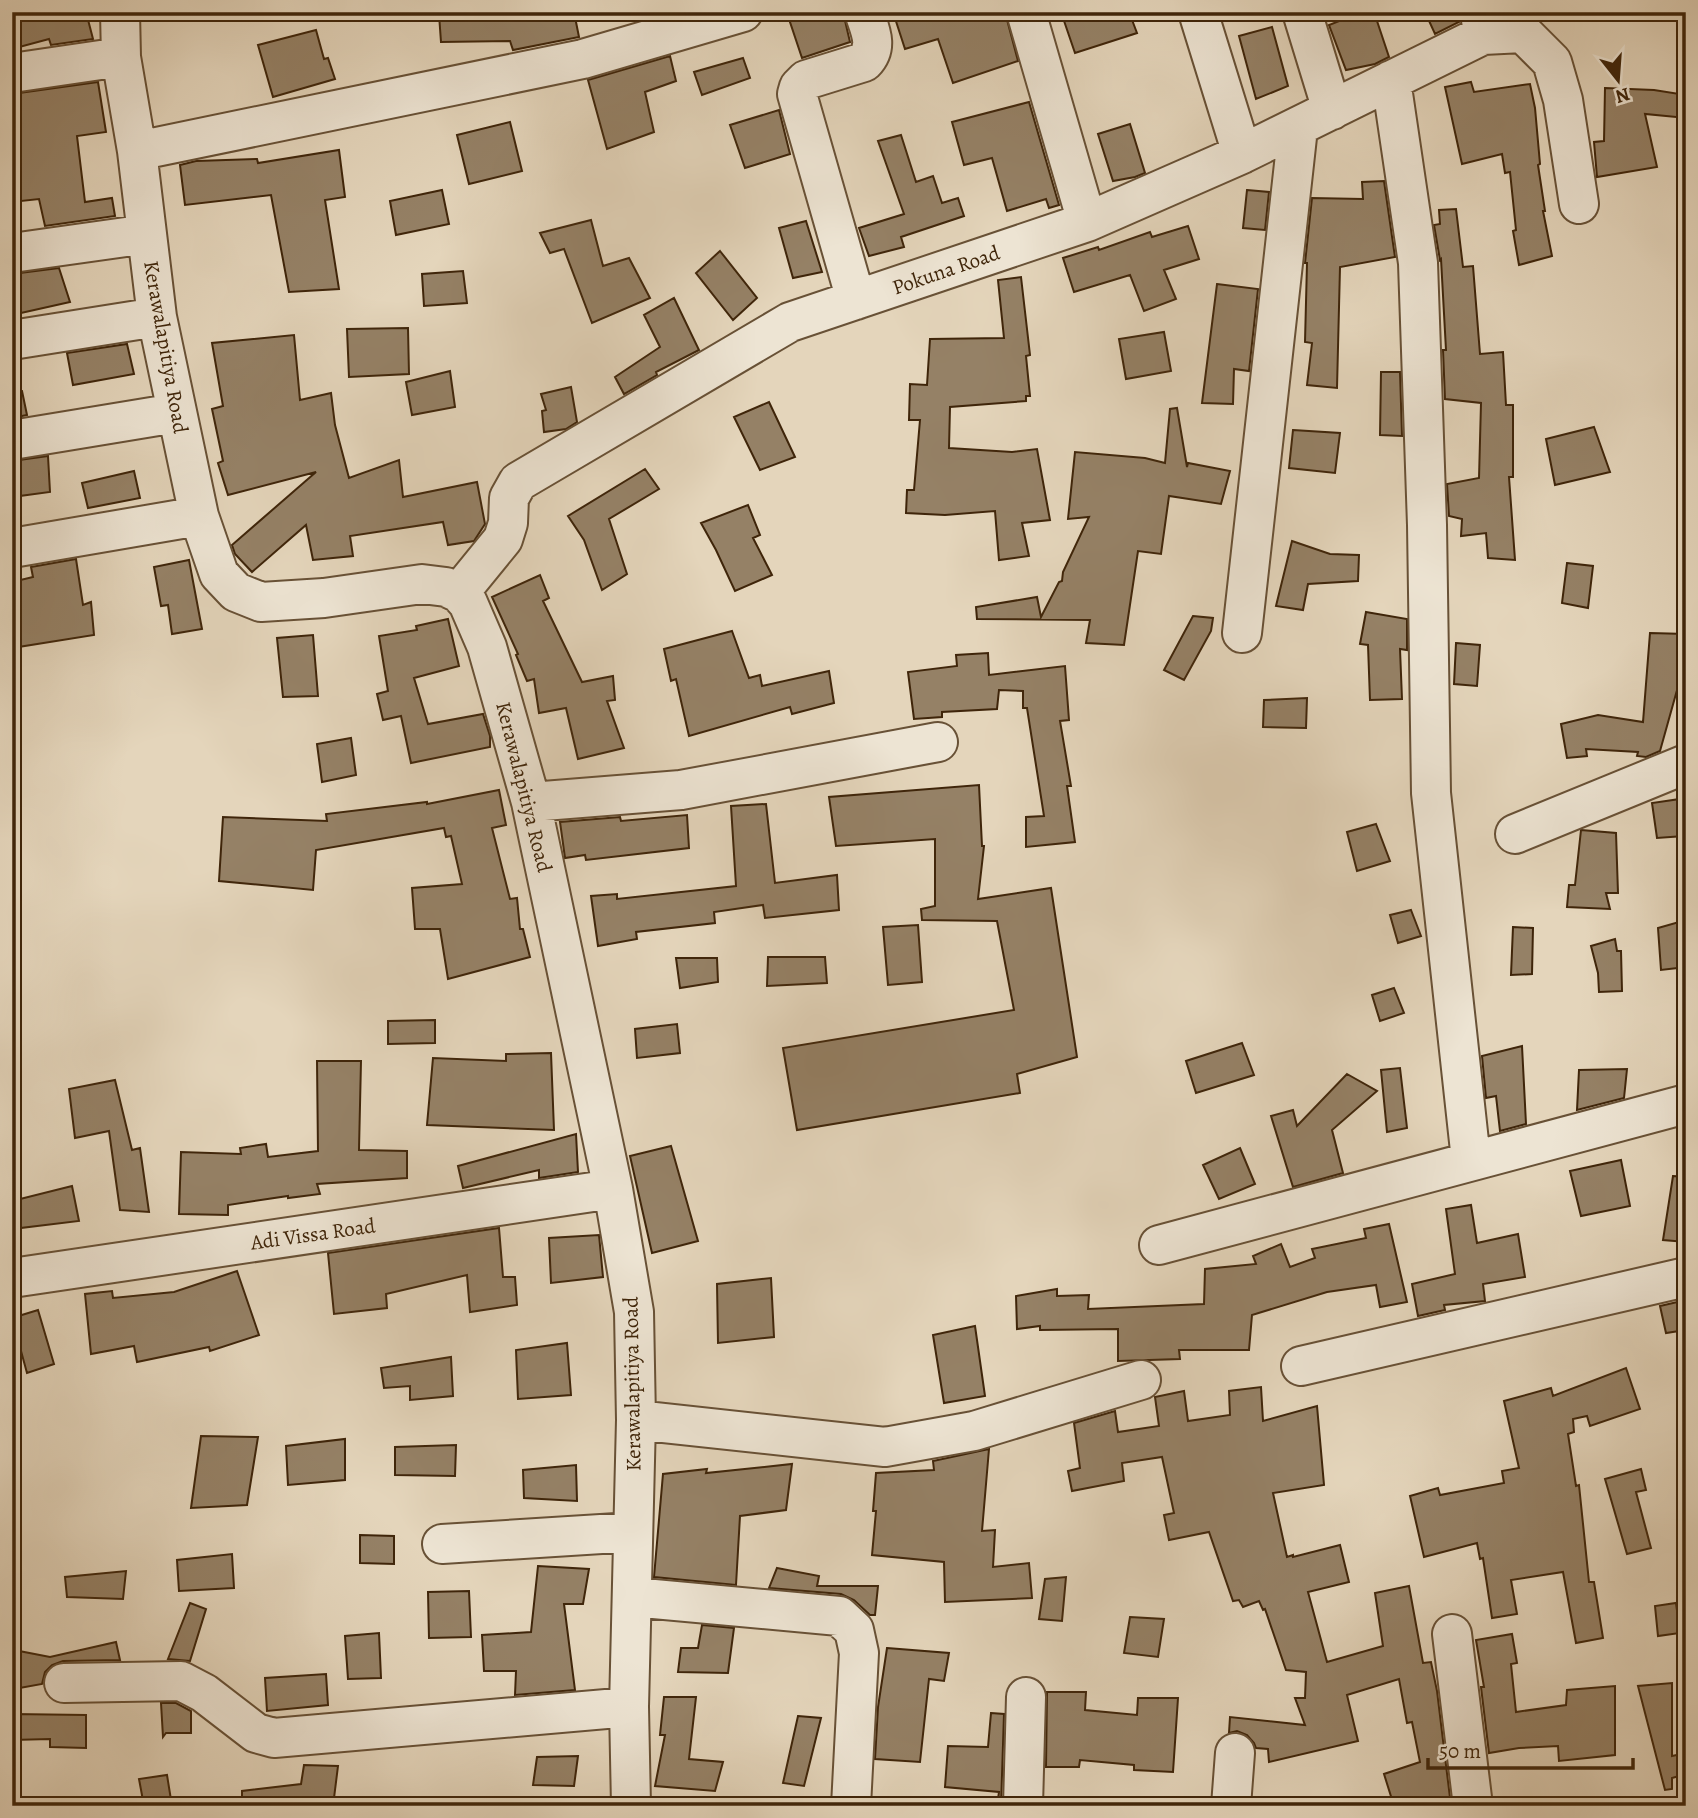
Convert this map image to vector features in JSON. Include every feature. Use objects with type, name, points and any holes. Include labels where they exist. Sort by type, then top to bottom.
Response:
[{"type":"street","name":"Kerawalapitiya Road","points":[[120,12],[121,57],[137,151],[157,317],[199,516],[214,562],[226,584],[245,597],[261,602],[324,598],[422,584],[446,587],[459,593],[468,603],[487,647],[531,802],[613,1189],[634,1312],[636,1420],[629,1707],[631,1806]]},
{"type":"street","points":[[137,151],[583,59],[743,12]]},
{"type":"street","points":[[856,300],[797,94],[799,87],[806,80],[864,62],[871,55],[873,42],[864,12]]},
{"type":"street","points":[[1026,12],[1087,222]]},
{"type":"street","points":[[1198,12],[1242,155]]},
{"type":"street","points":[[1302,12],[1332,110]]},
{"type":"street","points":[[1482,24],[1522,33],[1552,62],[1563,100],[1578,204]]},
{"type":"street","name":"Pokuna Road","points":[[459,593],[503,539],[508,523],[509,498],[518,482],[790,322],[1087,222],[1298,128],[1391,79],[1482,24]]},
{"type":"street","points":[[12,73],[121,57]]},
{"type":"street","points":[[1391,79],[1418,263],[1427,524],[1431,793],[1471,1160]]},
{"type":"street","points":[[1242,633],[1298,128]]},
{"type":"street","points":[[12,253],[147,234]]},
{"type":"street","points":[[12,340],[157,317]]},
{"type":"street","points":[[12,440],[176,414]]},
{"type":"street","points":[[12,548],[199,516]]},
{"type":"street","points":[[531,802],[681,790],[938,742]]},
{"type":"street","points":[[1515,834],[1686,764]]},
{"type":"street","points":[[1159,1245],[1686,1104]]},
{"type":"street","name":"Adi Vissa Road","points":[[12,1278],[613,1189]]},
{"type":"street","points":[[1301,1366],[1686,1277]]},
{"type":"street","points":[[636,1420],[886,1447],[974,1431],[1141,1380]]},
{"type":"street","points":[[442,1544],[633,1532]]},
{"type":"street","points":[[632,1597],[839,1616],[854,1630],[859,1653],[851,1806]]},
{"type":"street","points":[[1452,1634],[1473,1806]]},
{"type":"street","points":[[64,1683],[181,1681],[204,1693],[256,1733],[274,1738],[629,1707]]},
{"type":"street","points":[[1023,1806],[1026,1698]]},
{"type":"street","points":[[1231,1806],[1234,1753]]},
{"type":"building","points":[[12,12],[86,12],[93,39],[51,45],[49,39],[12,49]]},
{"type":"building","points":[[574,12],[579,37],[513,50],[510,41],[441,42],[439,14]]},
{"type":"building","points":[[808,12],[843,12],[850,42],[802,58],[789,19]]},
{"type":"building","points":[[893,12],[1005,12],[1018,61],[953,83],[938,39],[905,49]]},
{"type":"building","points":[[1061,12],[1129,12],[1137,33],[1075,53]]},
{"type":"building","points":[[1362,12],[1374,12],[1389,57],[1375,64],[1346,70],[1329,25]]},
{"type":"building","points":[[1425,12],[1459,12],[1459,22],[1435,34]]},
{"type":"building","points":[[1272,27],[1288,86],[1256,99],[1239,36]]},
{"type":"building","points":[[316,30],[324,59],[328,58],[335,79],[273,97],[258,45]]},
{"type":"building","points":[[670,56],[676,81],[645,92],[654,132],[607,149],[588,80]]},
{"type":"building","points":[[743,58],[750,78],[702,95],[694,72]]},
{"type":"building","points":[[98,82],[106,132],[77,136],[85,202],[112,198],[115,216],[45,226],[39,199],[12,202],[12,94]]},
{"type":"building","points":[[1471,82],[1474,92],[1530,84],[1535,108],[1543,211],[1552,256],[1519,265],[1513,231],[1516,230],[1510,172],[1505,173],[1502,154],[1462,164],[1445,87]]},
{"type":"building","points":[[1605,88],[1654,90],[1686,95],[1686,118],[1645,114],[1657,167],[1597,177],[1594,142],[1604,141]]},
{"type":"building","points":[[1029,102],[1059,205],[1049,208],[1046,199],[1007,211],[992,158],[964,165],[952,122]]},
{"type":"building","points":[[779,110],[790,154],[745,168],[730,125]]},
{"type":"building","points":[[510,122],[522,171],[469,184],[457,135]]},
{"type":"building","points":[[1130,124],[1145,173],[1113,181],[1098,134]]},
{"type":"building","points":[[901,135],[916,182],[933,176],[942,203],[958,198],[964,216],[901,237],[904,247],[869,256],[859,228],[904,214],[878,141]]},
{"type":"building","points":[[339,150],[345,197],[325,200],[339,289],[289,292],[271,195],[185,205],[180,165],[196,161],[257,159],[258,163]]},
{"type":"building","points":[[1384,181],[1395,257],[1340,267],[1337,388],[1307,385],[1312,343],[1305,342],[1305,263],[1312,198],[1363,199],[1362,182]]},
{"type":"building","points":[[442,190],[449,224],[396,235],[390,201]]},
{"type":"building","points":[[1247,190],[1269,192],[1265,230],[1243,228]]},
{"type":"building","points":[[1456,209],[1463,267],[1473,266],[1480,354],[1503,352],[1506,405],[1513,405],[1513,477],[1509,477],[1515,560],[1488,558],[1486,533],[1461,536],[1462,519],[1449,516],[1447,484],[1479,478],[1481,403],[1445,399],[1443,350],[1446,350],[1441,259],[1434,225],[1440,224],[1439,210]]},
{"type":"building","points":[[591,220],[603,266],[629,258],[650,298],[592,323],[564,249],[550,253],[540,233]]},
{"type":"building","points":[[806,221],[822,272],[793,278],[779,228]]},
{"type":"building","points":[[1188,226],[1199,259],[1164,270],[1176,299],[1144,311],[1130,275],[1074,292],[1063,258],[1098,247],[1099,250],[1150,232],[1152,237]]},
{"type":"building","points":[[720,251],[757,298],[733,320],[696,273]]},
{"type":"building","points":[[59,268],[70,302],[12,315],[12,274]]},
{"type":"building","points":[[463,271],[467,303],[424,306],[422,274]]},
{"type":"building","points":[[1021,277],[1030,355],[1026,356],[1030,396],[1026,396],[1026,401],[950,407],[949,448],[1012,452],[1037,449],[1050,520],[1022,523],[1029,556],[999,560],[995,511],[945,515],[906,513],[907,490],[914,490],[920,420],[909,420],[910,384],[927,385],[930,339],[1004,338],[998,280]]},
{"type":"building","points":[[1217,284],[1258,289],[1249,371],[1234,369],[1233,404],[1202,403]]},
{"type":"building","points":[[674,298],[699,350],[656,372],[657,375],[624,394],[615,377],[660,347],[644,315]]},
{"type":"building","points":[[408,328],[409,374],[349,377],[347,329]]},
{"type":"building","points":[[1164,332],[1171,371],[1126,379],[1119,339]]},
{"type":"building","points":[[294,335],[300,400],[331,393],[335,425],[349,478],[399,460],[403,497],[477,482],[485,524],[474,541],[448,545],[443,522],[350,536],[353,556],[313,560],[306,525],[252,572],[235,554],[232,545],[316,472],[228,495],[218,463],[223,461],[212,409],[223,406],[212,343]]},
{"type":"building","points":[[127,344],[134,374],[73,385],[67,353]]},
{"type":"building","points":[[450,371],[455,407],[412,415],[406,382]]},
{"type":"building","points":[[1381,372],[1400,372],[1402,436],[1380,435]]},
{"type":"building","points":[[571,387],[577,422],[566,429],[544,432],[542,411],[546,410],[541,394]]},
{"type":"building","points":[[22,391],[27,415],[12,418],[12,392]]},
{"type":"building","points":[[769,402],[795,457],[760,470],[734,417]]},
{"type":"building","points":[[1177,408],[1187,467],[1188,463],[1230,471],[1221,504],[1169,496],[1161,554],[1138,551],[1124,645],[1086,643],[1090,620],[977,619],[976,607],[1037,597],[1041,617],[1062,581],[1063,572],[1089,517],[1068,519],[1075,452],[1145,458],[1165,463],[1170,409]]},
{"type":"building","points":[[1594,427],[1610,472],[1555,485],[1546,439]]},
{"type":"building","points":[[1293,430],[1340,433],[1335,473],[1289,468]]},
{"type":"building","points":[[48,456],[50,492],[12,497],[12,461]]},
{"type":"building","points":[[645,469],[659,489],[609,519],[627,574],[602,590],[584,540],[568,516]]},
{"type":"building","points":[[134,471],[140,498],[88,508],[82,483]]},
{"type":"building","points":[[748,505],[760,535],[753,538],[772,575],[735,591],[701,523]]},
{"type":"building","points":[[1292,541],[1330,554],[1359,555],[1358,581],[1308,584],[1303,610],[1276,606]]},
{"type":"building","points":[[76,559],[83,605],[91,602],[94,635],[12,648],[12,582],[33,577],[31,567]]},
{"type":"building","points":[[189,560],[202,629],[172,634],[168,605],[161,606],[154,567]]},
{"type":"building","points":[[1567,563],[1593,566],[1588,608],[1562,603]]},
{"type":"building","points":[[540,575],[549,598],[543,601],[582,682],[613,676],[615,700],[607,701],[624,748],[578,759],[566,708],[539,713],[534,679],[527,681],[492,597]]},
{"type":"building","points":[[1366,612],[1407,619],[1407,650],[1400,649],[1402,699],[1370,700],[1368,645],[1360,644]]},
{"type":"building","points":[[1193,616],[1213,618],[1211,631],[1184,680],[1164,670]]},
{"type":"building","points":[[448,619],[459,666],[414,678],[428,724],[483,714],[490,736],[490,747],[411,763],[401,716],[383,720],[377,694],[388,691],[379,636],[417,630],[416,626]]},
{"type":"building","points":[[732,631],[749,678],[760,675],[762,686],[829,671],[834,703],[792,714],[790,707],[689,736],[676,679],[671,681],[664,649]]},
{"type":"building","points":[[1650,633],[1686,634],[1686,683],[1679,683],[1660,751],[1646,757],[1637,756],[1638,752],[1586,749],[1587,756],[1567,758],[1561,724],[1598,715],[1643,722]]},
{"type":"building","points":[[313,635],[318,696],[283,697],[277,638]]},
{"type":"building","points":[[1456,643],[1480,645],[1477,686],[1454,684]]},
{"type":"building","points":[[988,653],[989,675],[1065,666],[1069,720],[1060,721],[1071,786],[1067,786],[1075,842],[1026,847],[1026,817],[1044,816],[1027,708],[1023,708],[1023,691],[999,690],[997,709],[942,712],[942,717],[914,719],[908,672],[957,666],[956,655]]},
{"type":"building","points":[[1307,698],[1306,728],[1263,727],[1264,700]]},
{"type":"building","points":[[351,738],[356,775],[322,782],[317,744]]},
{"type":"building","points":[[979,785],[984,846],[978,899],[1051,888],[1077,1057],[1017,1074],[1020,1093],[797,1130],[783,1048],[1014,1010],[997,921],[922,920],[921,909],[935,906],[935,839],[836,846],[829,797]]},
{"type":"building","points":[[499,790],[506,825],[492,828],[510,899],[517,898],[520,929],[523,929],[530,957],[448,979],[440,929],[415,929],[412,888],[462,884],[451,836],[446,837],[444,828],[316,850],[313,890],[219,881],[223,817],[327,821],[326,814],[427,804]]},
{"type":"building","points":[[1680,799],[1684,836],[1657,838],[1652,803]]},
{"type":"building","points":[[766,804],[775,883],[837,875],[839,910],[765,918],[763,905],[714,912],[715,923],[636,932],[637,939],[598,946],[591,896],[617,894],[617,899],[736,886],[731,806]]},
{"type":"building","points":[[687,815],[689,848],[586,860],[585,855],[565,858],[560,822],[620,817],[621,821]]},
{"type":"building","points":[[1376,824],[1390,861],[1357,871],[1347,832]]},
{"type":"building","points":[[1581,830],[1616,833],[1618,893],[1606,893],[1610,909],[1567,907],[1569,885],[1575,885]]},
{"type":"building","points":[[1411,910],[1421,936],[1398,943],[1390,915]]},
{"type":"building","points":[[1682,923],[1686,967],[1661,970],[1658,928]]},
{"type":"building","points":[[918,925],[922,982],[888,985],[883,927]]},
{"type":"building","points":[[1513,927],[1533,928],[1532,974],[1511,975]]},
{"type":"building","points":[[1615,939],[1617,951],[1621,951],[1622,991],[1599,992],[1598,973],[1591,946]]},
{"type":"building","points":[[768,957],[825,957],[827,983],[767,986]]},
{"type":"building","points":[[676,958],[717,958],[718,982],[680,988]]},
{"type":"building","points":[[1394,988],[1404,1013],[1380,1021],[1372,995]]},
{"type":"building","points":[[435,1020],[435,1043],[388,1044],[388,1021]]},
{"type":"building","points":[[677,1024],[680,1053],[637,1058],[635,1029]]},
{"type":"building","points":[[1242,1043],[1254,1075],[1196,1093],[1186,1061]]},
{"type":"building","points":[[1522,1046],[1526,1124],[1500,1131],[1496,1096],[1486,1098],[1482,1056]]},
{"type":"building","points":[[551,1053],[554,1130],[427,1125],[433,1058],[506,1061],[506,1054]]},
{"type":"building","points":[[317,1061],[361,1061],[359,1150],[407,1151],[407,1178],[317,1184],[320,1194],[228,1205],[228,1215],[179,1214],[181,1152],[241,1154],[240,1148],[266,1144],[268,1157],[318,1151]]},
{"type":"building","points":[[1400,1068],[1407,1128],[1387,1132],[1381,1070]]},
{"type":"building","points":[[1627,1069],[1624,1098],[1577,1110],[1579,1070]]},
{"type":"building","points":[[1347,1074],[1377,1091],[1332,1130],[1343,1173],[1293,1187],[1271,1116],[1293,1110],[1297,1126]]},
{"type":"building","points":[[115,1080],[132,1150],[140,1148],[149,1212],[120,1210],[109,1131],[75,1138],[69,1089]]},
{"type":"building","points":[[576,1134],[578,1172],[539,1178],[539,1170],[463,1188],[458,1166]]},
{"type":"building","points":[[671,1146],[698,1241],[652,1253],[630,1156]]},
{"type":"building","points":[[1240,1148],[1255,1184],[1219,1199],[1203,1165]]},
{"type":"building","points":[[1621,1160],[1630,1206],[1581,1216],[1570,1171]]},
{"type":"building","points":[[1673,1176],[1686,1177],[1686,1242],[1663,1240]]},
{"type":"building","points":[[72,1186],[79,1221],[12,1229],[12,1201]]},
{"type":"building","points":[[1471,1205],[1477,1243],[1518,1234],[1525,1277],[1483,1284],[1485,1301],[1444,1305],[1445,1310],[1418,1316],[1412,1284],[1455,1274],[1446,1209]]},
{"type":"building","points":[[1389,1224],[1407,1302],[1380,1307],[1376,1285],[1327,1292],[1252,1315],[1249,1350],[1179,1350],[1180,1359],[1118,1361],[1118,1329],[1040,1330],[1040,1326],[1017,1329],[1016,1296],[1057,1289],[1057,1296],[1089,1295],[1088,1309],[1204,1304],[1205,1269],[1256,1264],[1253,1256],[1281,1244],[1290,1267],[1315,1258],[1312,1249],[1366,1238],[1364,1229]]},
{"type":"building","points":[[499,1228],[503,1277],[515,1277],[517,1305],[470,1312],[467,1275],[386,1294],[387,1308],[334,1314],[328,1253]]},
{"type":"building","points":[[599,1235],[603,1277],[551,1283],[549,1238]]},
{"type":"building","points":[[237,1271],[259,1335],[210,1351],[209,1347],[137,1362],[134,1346],[91,1354],[85,1294],[112,1291],[113,1298],[174,1292]]},
{"type":"building","points":[[771,1278],[774,1337],[718,1343],[717,1284]]},
{"type":"building","points":[[1686,1300],[1686,1330],[1666,1333],[1660,1306]]},
{"type":"building","points":[[38,1310],[54,1364],[27,1373],[12,1318]]},
{"type":"building","points":[[975,1326],[985,1396],[944,1403],[933,1335]]},
{"type":"building","points":[[567,1343],[571,1395],[518,1399],[516,1350]]},
{"type":"building","points":[[451,1357],[453,1396],[410,1400],[410,1386],[384,1388],[381,1368]]},
{"type":"building","points":[[1626,1368],[1640,1409],[1590,1426],[1587,1416],[1573,1419],[1574,1432],[1568,1434],[1576,1486],[1579,1485],[1589,1582],[1594,1582],[1603,1638],[1576,1643],[1563,1572],[1511,1580],[1517,1614],[1492,1618],[1483,1558],[1480,1559],[1477,1543],[1424,1557],[1410,1496],[1438,1488],[1440,1495],[1504,1483],[1502,1471],[1519,1468],[1504,1401],[1551,1388],[1553,1396]]},
{"type":"building","points":[[1261,1387],[1263,1421],[1317,1406],[1324,1485],[1273,1493],[1287,1557],[1340,1545],[1349,1582],[1308,1592],[1327,1662],[1383,1646],[1375,1593],[1409,1586],[1423,1663],[1431,1662],[1437,1691],[1451,1806],[1394,1806],[1384,1774],[1420,1762],[1412,1722],[1407,1723],[1399,1679],[1347,1695],[1358,1741],[1269,1762],[1268,1749],[1256,1748],[1247,1735],[1237,1731],[1229,1733],[1230,1717],[1305,1725],[1295,1698],[1305,1698],[1306,1672],[1286,1670],[1265,1609],[1263,1610],[1259,1601],[1243,1607],[1239,1600],[1233,1601],[1209,1532],[1169,1540],[1164,1515],[1174,1513],[1162,1457],[1122,1463],[1124,1481],[1072,1491],[1068,1471],[1080,1468],[1074,1423],[1115,1411],[1118,1432],[1159,1426],[1155,1397],[1184,1391],[1188,1421],[1230,1415],[1229,1391]]},
{"type":"building","points":[[201,1436],[258,1437],[247,1505],[191,1508]]},
{"type":"building","points":[[345,1439],[345,1480],[288,1485],[286,1446]]},
{"type":"building","points":[[456,1445],[455,1476],[395,1475],[395,1447]]},
{"type":"building","points":[[989,1449],[982,1531],[995,1530],[993,1567],[1029,1563],[1032,1598],[945,1602],[944,1562],[872,1555],[876,1473],[934,1470],[933,1461]]},
{"type":"building","points":[[792,1464],[786,1510],[740,1516],[736,1585],[654,1577],[663,1474],[707,1469],[706,1473]]},
{"type":"building","points":[[576,1465],[577,1501],[524,1498],[523,1470]]},
{"type":"building","points":[[1641,1469],[1646,1490],[1636,1492],[1651,1548],[1627,1554],[1605,1479]]},
{"type":"building","points":[[360,1535],[394,1536],[394,1564],[360,1563]]},
{"type":"building","points":[[232,1554],[234,1588],[179,1591],[177,1560]]},
{"type":"building","points":[[538,1566],[589,1569],[583,1604],[564,1604],[575,1690],[515,1695],[516,1671],[484,1671],[482,1635],[531,1632]]},
{"type":"building","points":[[777,1568],[819,1576],[817,1586],[878,1586],[875,1615],[870,1615],[854,1600],[841,1594],[769,1588]]},
{"type":"building","points":[[126,1571],[123,1599],[67,1597],[65,1577]]},
{"type":"building","points":[[1066,1577],[1062,1621],[1039,1619],[1045,1579]]},
{"type":"building","points":[[469,1591],[471,1637],[429,1638],[428,1592]]},
{"type":"building","points":[[190,1603],[206,1609],[190,1661],[168,1659]]},
{"type":"building","points":[[1676,1603],[1680,1633],[1658,1636],[1655,1606]]},
{"type":"building","points":[[1130,1617],[1164,1619],[1158,1657],[1124,1653]]},
{"type":"building","points":[[702,1625],[734,1628],[728,1673],[678,1672],[681,1648],[698,1648]]},
{"type":"building","points":[[379,1633],[381,1678],[348,1679],[345,1636]]},
{"type":"building","points":[[1512,1634],[1517,1663],[1511,1664],[1516,1712],[1566,1705],[1567,1690],[1615,1686],[1615,1755],[1559,1761],[1558,1746],[1489,1753],[1481,1687],[1484,1687],[1476,1640]]},
{"type":"building","points":[[116,1642],[120,1660],[63,1661],[52,1665],[45,1672],[42,1684],[14,1689],[19,1651],[50,1657]]},
{"type":"building","points":[[887,1648],[949,1653],[944,1681],[929,1679],[920,1762],[875,1759],[878,1707]]},
{"type":"building","points":[[326,1674],[328,1705],[267,1711],[265,1678]]},
{"type":"building","points":[[1672,1683],[1672,1756],[1686,1753],[1686,1774],[1672,1778],[1672,1789],[1665,1790],[1638,1686]]},
{"type":"building","points":[[1047,1692],[1086,1692],[1085,1710],[1137,1715],[1138,1698],[1178,1698],[1173,1772],[1134,1770],[1134,1765],[1080,1760],[1079,1767],[1046,1767]]},
{"type":"building","points":[[664,1697],[696,1697],[689,1759],[723,1762],[715,1791],[655,1786],[665,1735],[660,1735]]},
{"type":"building","points":[[161,1703],[176,1703],[191,1711],[191,1733],[166,1733],[163,1737]]},
{"type":"building","points":[[991,1713],[1004,1714],[1001,1806],[997,1806],[999,1792],[945,1787],[948,1746],[988,1747]]},
{"type":"building","points":[[12,1714],[86,1715],[86,1748],[50,1747],[50,1739],[12,1740]]},
{"type":"building","points":[[798,1716],[821,1718],[804,1786],[783,1783]]},
{"type":"building","points":[[578,1756],[574,1786],[533,1785],[537,1757]]},
{"type":"building","points":[[304,1765],[338,1766],[333,1806],[242,1806],[242,1791],[301,1784]]},
{"type":"building","points":[[167,1775],[172,1806],[144,1806],[139,1779]]}]
